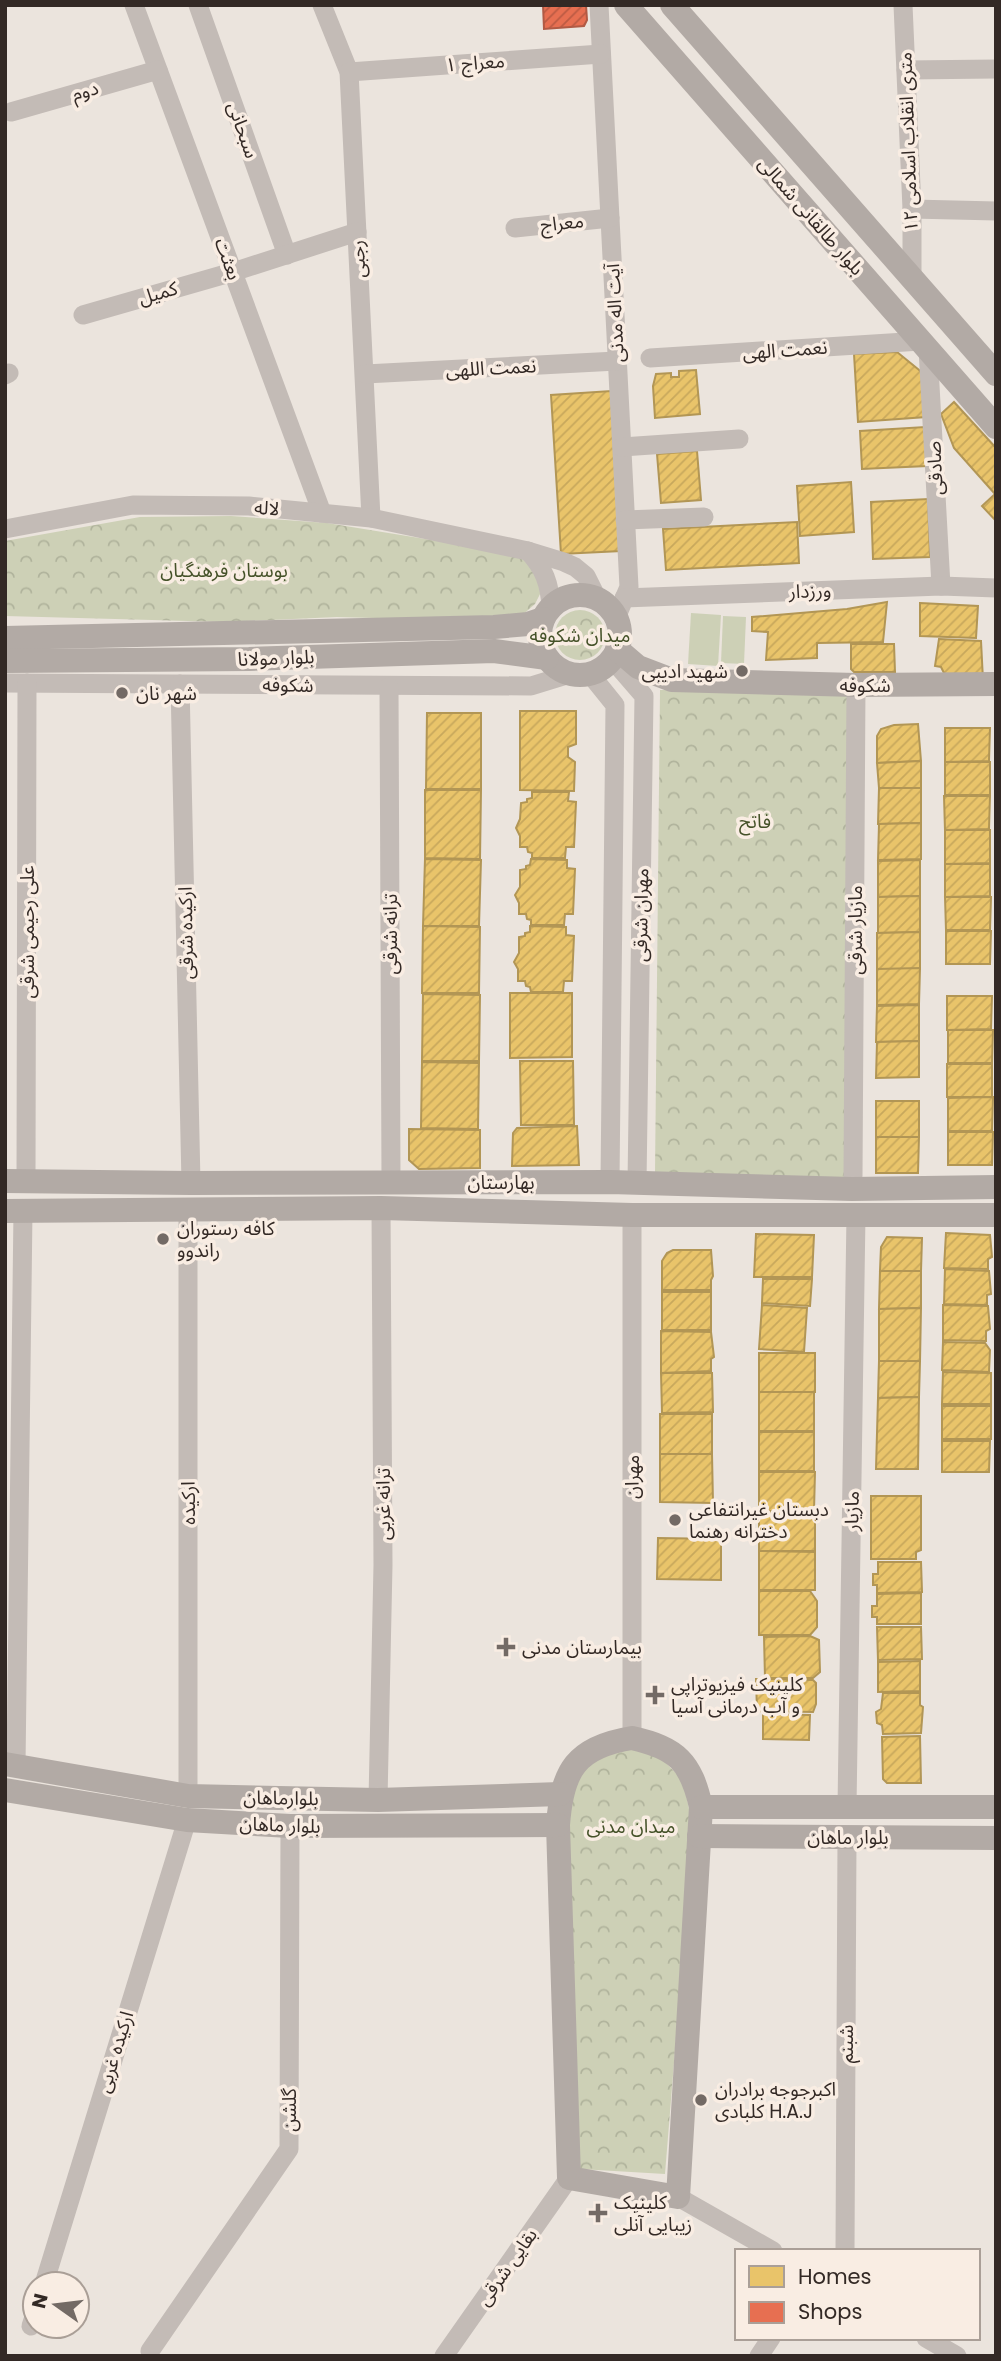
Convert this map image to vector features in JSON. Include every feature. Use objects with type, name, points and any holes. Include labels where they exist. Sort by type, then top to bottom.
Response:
[{"type":"main road","name":"بلوار طالقانی شمالی","points":[[626,5],[996,428]]},
{"type":"main road","name":"بلوار طالقانی شمالی","points":[[672,5],[996,374]]},
{"type":"main road","points":[[590,597],[610,610],[620,608],[619,639],[614,654],[598,671],[580,674],[561,671],[542,651],[540,635],[547,613],[565,598],[590,597]]},
{"type":"main road","name":"بلوار مولانا","points":[[5,638],[494,628],[528,624],[547,613]]},
{"type":"main road","name":"بلوار مولانا","points":[[5,661],[249,659],[494,651],[547,658]]},
{"type":"main road","name":"شکوفه","points":[[614,654],[672,680],[856,685],[996,684]]},
{"type":"main road","name":"بهارستان","points":[[16,1181],[610,1182],[852,1189],[996,1187]]},
{"type":"main road","name":"بهارستان","points":[[14,1211],[381,1208],[632,1215],[996,1215]]},
{"type":"main road","points":[[632,1738],[658,1744],[680,1759],[695,1781],[701,1807],[678,2197],[569,2178],[558,1825],[560,1794],[567,1777],[583,1756],[606,1742],[632,1738]]},
{"type":"main road","name":"بلوارماهان","points":[[11,1765],[187,1808],[560,1794]]},
{"type":"main road","name":"بلوار ماهان","points":[[5,1790],[187,1808],[290,1826],[558,1825]]},
{"type":"main road","name":"بلوار ماهان","points":[[701,1807],[996,1807]]},
{"type":"main road","name":"بلوار ماهان","points":[[699,1836],[996,1838]]},
{"type":"street","name":"بعثت","points":[[134,5],[322,513]]},
{"type":"street","name":"سبحانی","points":[[198,5],[286,255]]},
{"type":"street","name":"رجبی","points":[[322,5],[349,72],[371,518]]},
{"type":"street","name":"آیت اله مدنی","points":[[598,5],[629,587],[620,608]]},
{"type":"street","name":"۱۲ متری انقلاب اسلامی","points":[[903,5],[912,209],[912,278]]},
{"type":"street","name":"معراج ۱","points":[[349,72],[601,54]]},
{"type":"street","points":[[906,70],[996,68]]},
{"type":"street","name":"دوم","points":[[11,112],[158,70]]},
{"type":"street","points":[[912,209],[996,211]]},
{"type":"street","name":"معراج","points":[[515,228],[610,218]]},
{"type":"street","name":"کمیل","points":[[83,315],[233,272],[357,232]]},
{"type":"street","name":"نعمت الهی","points":[[650,358],[924,345]]},
{"type":"street","name":"صادقی","points":[[924,345],[942,586]]},
{"type":"street","name":"نعمت اللهی","points":[[365,374],[617,361]]},
{"type":"street","points":[[622,447],[739,439]]},
{"type":"street","name":"لاله","points":[[5,529],[133,505],[249,506],[371,518],[528,551],[575,568],[586,576],[598,600]]},
{"type":"street","points":[[625,520],[704,517]]},
{"type":"street","points":[[528,551],[540,563],[547,579],[547,613]]},
{"type":"street","name":"ورزدار","points":[[620,608],[942,586],[996,588]]},
{"type":"street","name":"مهران شرقی","points":[[614,654],[644,696],[637,1183]]},
{"type":"street","name":"مهران شرقی","points":[[580,674],[615,705],[610,1182]]},
{"type":"street","name":"شکوفه","points":[[5,683],[531,686],[580,674]]},
{"type":"street","name":"علی رحیمی شرقی","points":[[16,1181],[27,683]]},
{"type":"street","name":"ارکیده شرقی","points":[[180,684],[191,1183]]},
{"type":"street","name":"مازیار شرقی","points":[[853,1176],[856,685]]},
{"type":"street","name":"ترانه شرقی","points":[[389,687],[391,1181]]},
{"type":"street","name":"ترانه غربی","points":[[378,1800],[383,1565],[381,1208]]},
{"type":"street","name":"ارکیده","points":[[187,1808],[188,1210]]},
{"type":"street","points":[[11,1765],[14,1211]]},
{"type":"street","name":"مهران","points":[[632,1215],[632,1738]]},
{"type":"street","name":"مازیار","points":[[847,1807],[856,1215]]},
{"type":"street","name":"ارکیده غربی","points":[[48,2270],[187,1808]]},
{"type":"street","name":"گلشن","points":[[149,2351],[289,2149],[290,1826]]},
{"type":"street","name":"شبنم","points":[[845,2249],[847,1837]]},
{"type":"street","name":"بقایى شرقی","points":[[444,2356],[569,2178]]},
{"type":"street","points":[[678,2197],[769,2249]]},
{"type":"street","points":[[759,2356],[770,2340]]},
{"type":"street","points":[[929,2340],[957,2356]]},
{"type":"green space","name":"بوستان فرهنگیان","points":[[231,516],[327,523],[517,554],[531,563],[541,592],[535,604],[520,617],[337,617],[225,622],[5,616],[5,541],[140,517]]},
{"type":"green space","name":"میدان شکوفه","points":[[580,610],[598,617],[605,635],[598,653],[580,660],[562,653],[555,635],[562,617]]},
{"type":"green space","points":[[691,613],[721,615],[718,666],[688,664]]},
{"type":"green space","points":[[723,616],[746,617],[744,664],[721,663]]},
{"type":"green space","name":"فاتح","points":[[854,689],[847,1181],[655,1174],[660,690]]},
{"type":"green space","name":"میدان مدنی","points":[[637,1749],[659,1756],[683,1780],[693,1828],[665,2174],[580,2169],[568,1809],[575,1781],[589,1764],[614,1750]]},
{"type":"building: Homes","points":[[897,352],[924,374],[926,417],[858,422],[854,354]]},
{"type":"building: Homes","points":[[696,370],[700,414],[655,418],[653,386],[656,374],[671,373],[671,377],[679,377],[679,371]]},
{"type":"building: Homes","points":[[611,391],[621,551],[561,554],[551,395]]},
{"type":"building: Homes","points":[[954,402],[996,448],[996,521],[982,506],[995,494],[954,448],[941,414]]},
{"type":"building: Homes","points":[[925,427],[927,466],[862,469],[860,431]]},
{"type":"building: Homes","points":[[697,451],[701,500],[661,503],[657,454]]},
{"type":"building: Homes","points":[[851,482],[854,532],[800,536],[797,486]]},
{"type":"building: Homes","points":[[928,499],[930,557],[873,559],[871,502]]},
{"type":"building: Homes","points":[[797,522],[799,563],[666,570],[663,529]]},
{"type":"building: Homes","points":[[887,602],[883,642],[817,643],[817,658],[766,660],[768,632],[752,631],[752,617],[847,609]]},
{"type":"building: Homes","points":[[920,603],[978,606],[976,638],[920,636]]},
{"type":"building: Homes","points":[[939,639],[981,641],[983,680],[945,675],[941,667],[935,666]]},
{"type":"building: Homes","points":[[851,644],[894,644],[895,672],[854,672],[851,669]]},
{"type":"building: Homes","points":[[520,711],[576,711],[576,744],[568,747],[568,757],[575,762],[574,791],[520,790]]},
{"type":"building: Homes","points":[[427,713],[481,713],[481,789],[426,789]]},
{"type":"building: Homes","points":[[918,724],[921,761],[877,763],[877,736],[881,729],[894,725]]},
{"type":"building: Homes","points":[[945,728],[990,728],[989,761],[945,762]]},
{"type":"building: Homes","points":[[921,761],[921,788],[879,788],[877,763]]},
{"type":"building: Homes","points":[[945,762],[990,762],[990,795],[945,795]]},
{"type":"building: Homes","points":[[879,788],[921,788],[921,823],[878,824]]},
{"type":"building: Homes","points":[[425,790],[481,790],[480,859],[425,858]]},
{"type":"building: Homes","points":[[532,792],[569,792],[568,801],[576,802],[574,847],[566,847],[565,858],[532,858],[527,847],[520,847],[520,836],[516,828],[520,819],[521,803],[532,798]]},
{"type":"building: Homes","points":[[944,796],[990,796],[989,829],[945,830]]},
{"type":"building: Homes","points":[[921,823],[921,859],[878,860],[879,824]]},
{"type":"building: Homes","points":[[945,830],[990,830],[990,863],[945,864]]},
{"type":"building: Homes","points":[[425,859],[481,860],[479,926],[423,926]]},
{"type":"building: Homes","points":[[531,859],[567,860],[567,868],[575,869],[573,914],[565,914],[564,925],[531,925],[526,914],[519,914],[519,903],[515,895],[520,887],[520,870],[530,865]]},
{"type":"building: Homes","points":[[920,860],[920,896],[878,897],[878,861]]},
{"type":"building: Homes","points":[[945,864],[990,864],[990,896],[945,897]]},
{"type":"building: Homes","points":[[920,896],[920,932],[878,933],[878,897]]},
{"type":"building: Homes","points":[[945,897],[991,897],[990,930],[946,930]]},
{"type":"building: Homes","points":[[423,926],[480,927],[479,993],[422,993]]},
{"type":"building: Homes","points":[[530,926],[566,927],[566,935],[574,936],[572,981],[564,981],[563,992],[531,992],[525,981],[518,981],[518,969],[514,962],[519,953],[519,937],[530,932]]},
{"type":"building: Homes","points":[[946,931],[991,931],[990,964],[946,964]]},
{"type":"building: Homes","points":[[920,932],[920,969],[877,969],[877,933]]},
{"type":"building: Homes","points":[[920,968],[919,1004],[877,1005],[877,969]]},
{"type":"building: Homes","points":[[510,993],[572,993],[572,1057],[510,1058]]},
{"type":"building: Homes","points":[[423,994],[480,995],[479,1061],[422,1061]]},
{"type":"building: Homes","points":[[947,996],[992,996],[991,1029],[947,1030]]},
{"type":"building: Homes","points":[[919,1005],[919,1041],[876,1042],[877,1006]]},
{"type":"building: Homes","points":[[948,1030],[993,1030],[992,1063],[948,1063]]},
{"type":"building: Homes","points":[[919,1041],[919,1077],[876,1078],[877,1042]]},
{"type":"building: Homes","points":[[520,1061],[573,1061],[574,1125],[521,1125]]},
{"type":"building: Homes","points":[[422,1062],[479,1063],[478,1129],[421,1128]]},
{"type":"building: Homes","points":[[947,1064],[992,1064],[992,1097],[947,1097]]},
{"type":"building: Homes","points":[[993,1097],[992,1131],[948,1131],[948,1098]]},
{"type":"building: Homes","points":[[876,1101],[919,1101],[919,1137],[876,1137]]},
{"type":"building: Homes","points":[[577,1126],[579,1165],[512,1166],[513,1133],[517,1128]]},
{"type":"building: Homes","points":[[409,1129],[480,1130],[480,1168],[419,1169],[409,1160]]},
{"type":"building: Homes","points":[[948,1132],[993,1132],[992,1165],[948,1165]]},
{"type":"building: Homes","points":[[876,1137],[919,1137],[918,1173],[876,1173]]},
{"type":"building: Homes","points":[[946,1233],[990,1235],[992,1257],[988,1259],[988,1269],[944,1268]]},
{"type":"building: Homes","points":[[756,1234],[814,1235],[812,1277],[754,1277]]},
{"type":"building: Homes","points":[[887,1237],[922,1238],[921,1271],[880,1271],[881,1247]]},
{"type":"building: Homes","points":[[673,1250],[711,1250],[711,1290],[662,1290],[662,1261],[667,1253]]},
{"type":"building: Homes","points":[[945,1269],[989,1271],[991,1294],[987,1295],[987,1305],[944,1304]]},
{"type":"building: Homes","points":[[880,1271],[921,1271],[921,1308],[879,1309]]},
{"type":"building: Homes","points":[[763,1279],[812,1279],[810,1306],[762,1303]]},
{"type":"building: Homes","points":[[662,1292],[711,1292],[711,1330],[662,1330]]},
{"type":"building: Homes","points":[[762,1305],[807,1308],[804,1352],[759,1349]]},
{"type":"building: Homes","points":[[943,1305],[988,1306],[990,1329],[986,1331],[986,1341],[943,1340]]},
{"type":"building: Homes","points":[[921,1308],[920,1361],[879,1361],[879,1309]]},
{"type":"building: Homes","points":[[661,1331],[711,1332],[714,1357],[711,1359],[711,1371],[661,1373]]},
{"type":"building: Homes","points":[[943,1342],[985,1343],[990,1350],[989,1372],[942,1370]]},
{"type":"building: Homes","points":[[759,1353],[815,1353],[815,1392],[759,1392]]},
{"type":"building: Homes","points":[[879,1361],[920,1361],[919,1397],[878,1398]]},
{"type":"building: Homes","points":[[943,1372],[991,1373],[991,1404],[942,1404]]},
{"type":"building: Homes","points":[[661,1373],[712,1373],[713,1412],[662,1413]]},
{"type":"building: Homes","points":[[759,1392],[814,1392],[814,1431],[759,1431]]},
{"type":"building: Homes","points":[[919,1397],[918,1469],[876,1469],[878,1398]]},
{"type":"building: Homes","points":[[942,1406],[991,1406],[991,1439],[942,1439]]},
{"type":"building: Homes","points":[[660,1414],[712,1414],[712,1454],[660,1454]]},
{"type":"building: Homes","points":[[759,1432],[814,1432],[814,1471],[759,1471]]},
{"type":"building: Homes","points":[[942,1441],[990,1441],[989,1472],[942,1472]]},
{"type":"building: Homes","points":[[660,1454],[712,1454],[713,1503],[660,1502]]},
{"type":"building: Homes","points":[[759,1472],[815,1472],[814,1511],[759,1511]]},
{"type":"building: Homes","points":[[871,1496],[921,1496],[921,1550],[916,1552],[916,1559],[871,1559]]},
{"type":"building: Homes","points":[[759,1512],[815,1512],[815,1551],[759,1551]]},
{"type":"building: Homes","points":[[658,1538],[721,1539],[721,1580],[657,1579]]},
{"type":"building: Homes","points":[[759,1551],[815,1552],[815,1590],[759,1590]]},
{"type":"building: Homes","points":[[878,1562],[921,1562],[922,1592],[877,1593],[877,1585],[873,1585],[873,1574],[878,1574]]},
{"type":"building: Homes","points":[[759,1591],[810,1591],[817,1601],[817,1627],[810,1635],[759,1635]]},
{"type":"building: Homes","points":[[921,1593],[921,1624],[877,1624],[877,1617],[872,1617],[872,1606],[877,1606],[877,1594]]},
{"type":"building: Homes","points":[[877,1627],[921,1627],[922,1659],[878,1660]]},
{"type":"building: Homes","points":[[810,1636],[819,1640],[820,1672],[813,1678],[765,1678],[764,1637]]},
{"type":"building: Homes","points":[[920,1661],[920,1691],[878,1692],[878,1662]]},
{"type":"building: Homes","points":[[756,1679],[813,1680],[816,1683],[816,1704],[813,1712],[757,1711]]},
{"type":"building: Homes","points":[[883,1693],[920,1693],[920,1705],[923,1707],[921,1733],[883,1734],[882,1725],[877,1723],[876,1712],[881,1709]]},
{"type":"building: Homes","points":[[763,1714],[810,1715],[809,1740],[763,1739]]},
{"type":"building: Homes","points":[[920,1736],[921,1783],[887,1783],[883,1779],[882,1737]]},
{"type":"building: Shops","points":[[543,5],[586,5],[587,20],[584,26],[544,29]]},
{"type":"place","name":"شهید ادیبی","points":[[742,671]]},
{"type":"place","name":"شهر نان","points":[[122,693]]},
{"type":"place","name":"کافه رستوران راندوو","points":[[163,1239]]},
{"type":"place","name":"دبستان غیرانتفاعی دخترانه رهنما","points":[[675,1520]]},
{"type":"place","name":"بیمارستان مدنی","points":[[506,1647]]},
{"type":"place","name":"کلینیک فیزیوتراپی و آب درمانی آسیا","points":[[655,1695]]},
{"type":"place","name":"اکبرجوجه برادران کلبادی H.A.J","points":[[701,2100]]},
{"type":"place","name":"کلینیک زیبایی آنلی","points":[[598,2213]]}]
